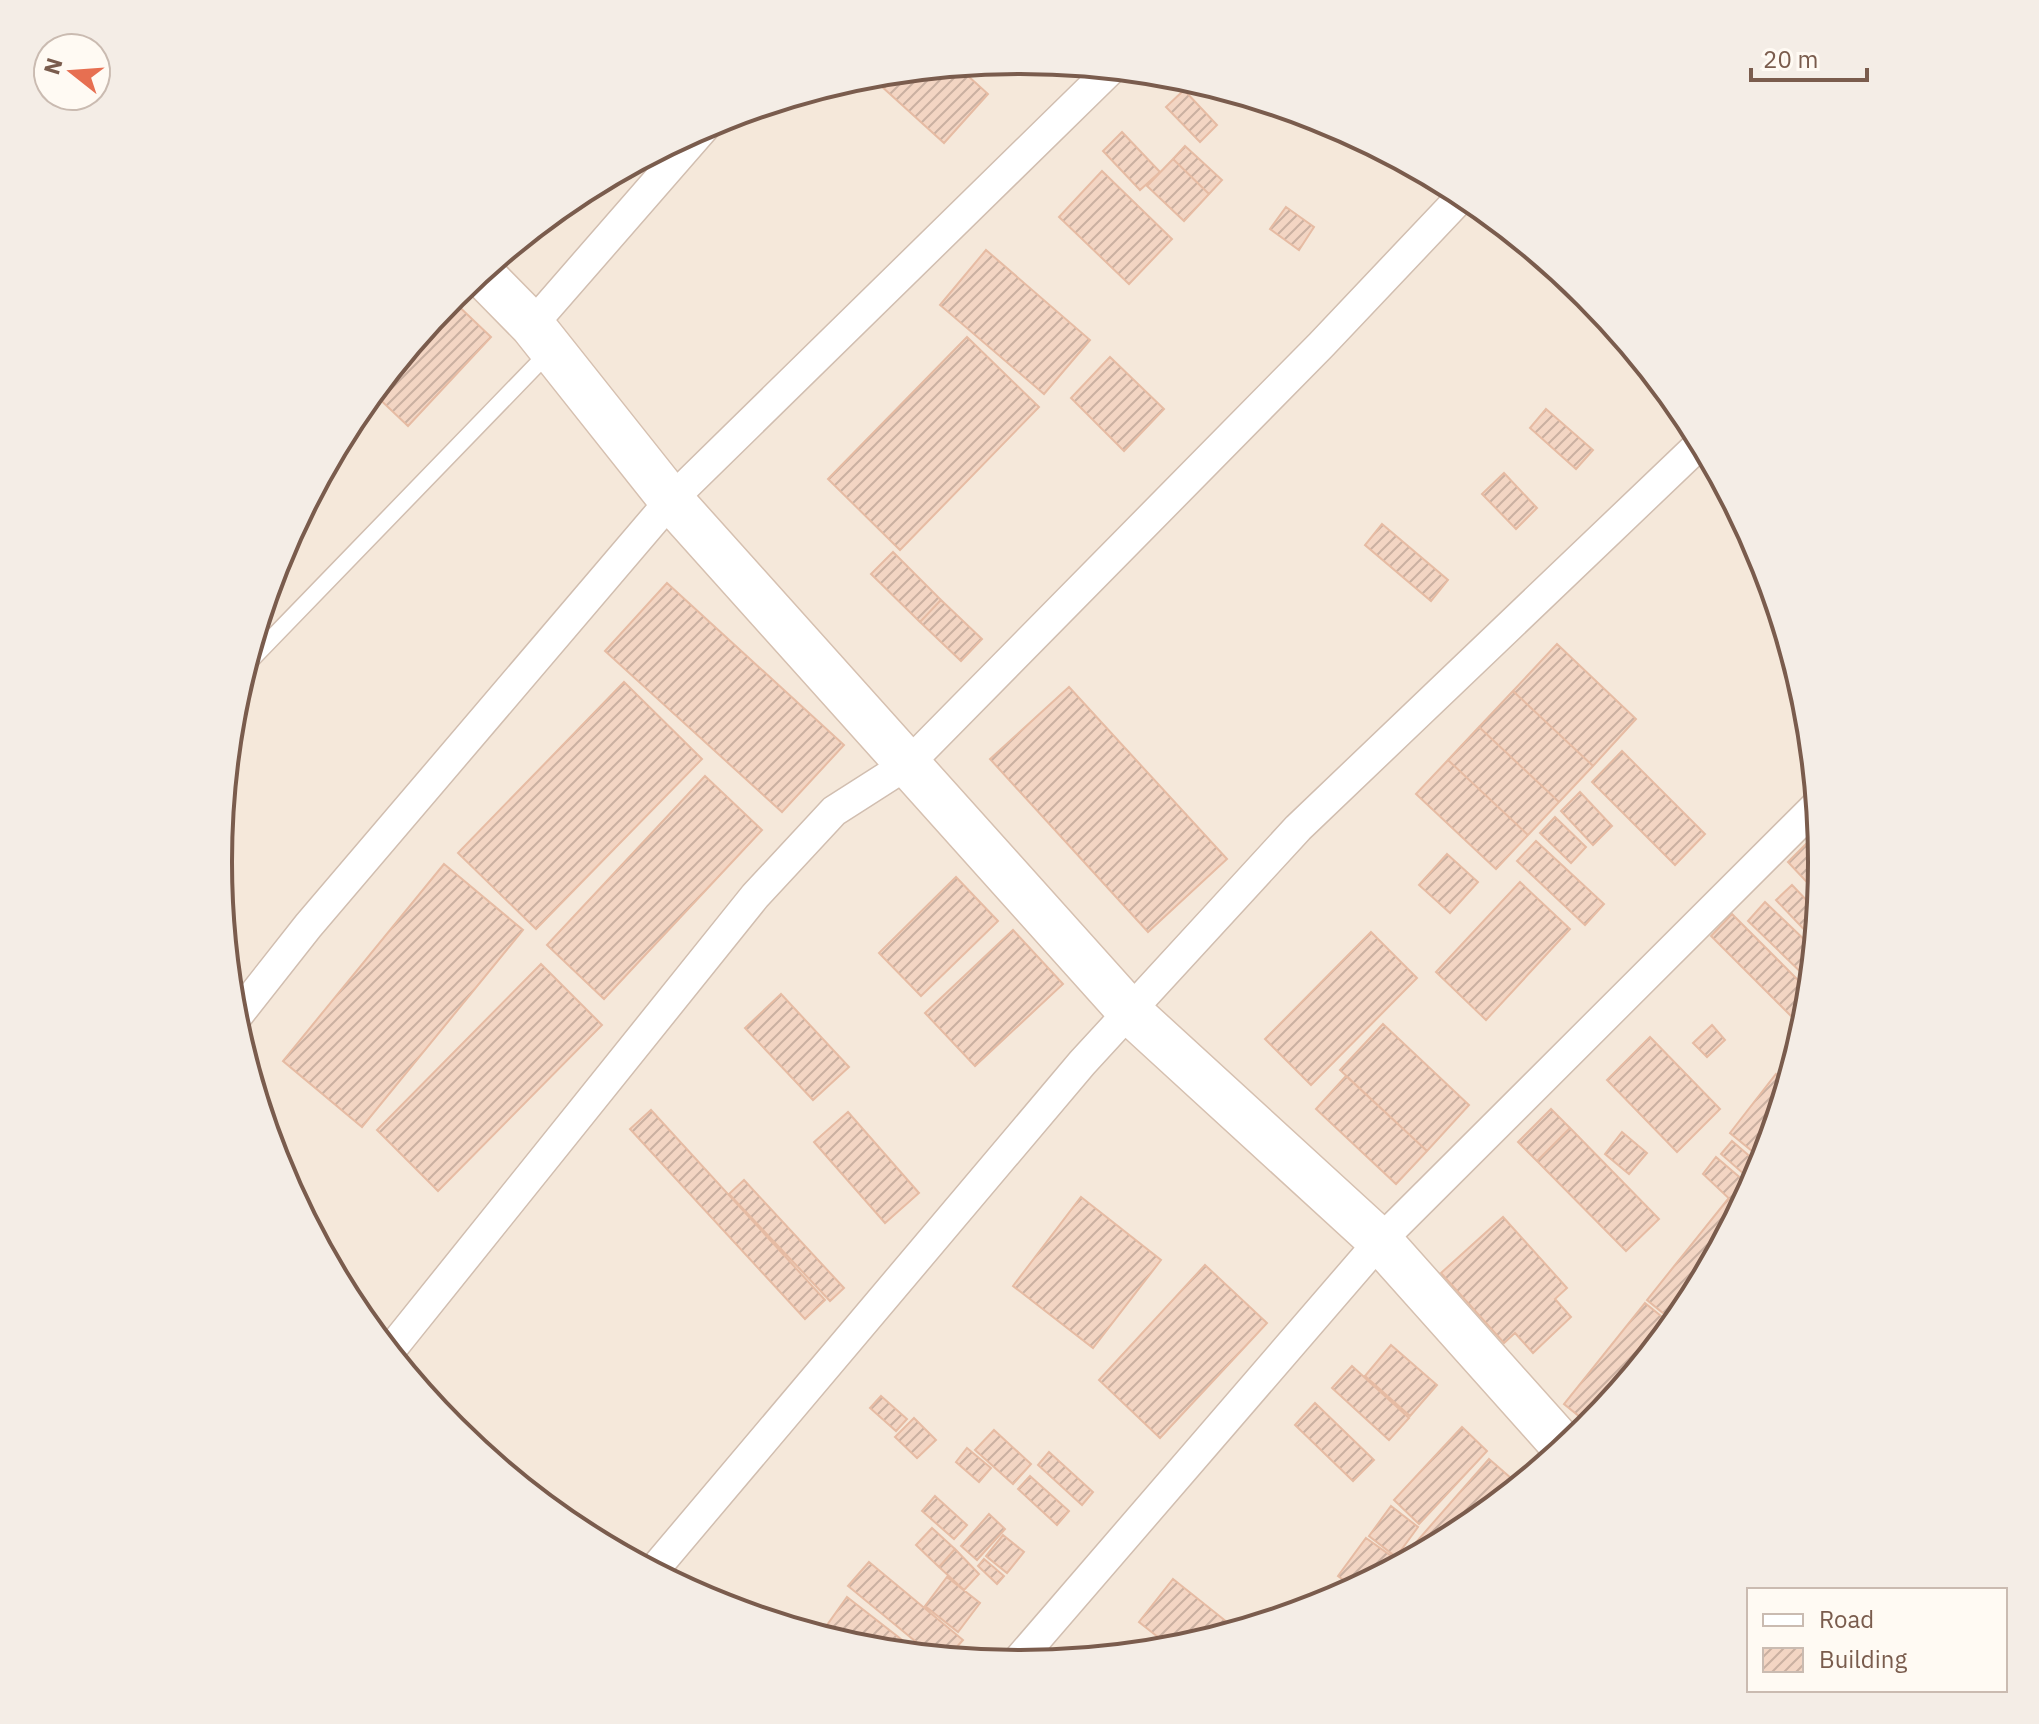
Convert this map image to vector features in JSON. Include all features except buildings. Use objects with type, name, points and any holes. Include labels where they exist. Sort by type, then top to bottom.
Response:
[{"type":"street","points":[[245,1006],[339,890],[671,500],[1101,79]]},
{"type":"street","points":[[542,337],[690,147]]},
{"type":"street","points":[[396,1344],[755,896],[834,811],[909,763],[1321,345],[1454,205]]},
{"type":"street","points":[[488,281],[542,337],[671,500],[1131,1013],[1380,1241],[1556,1438]]},
{"type":"street","points":[[660,1563],[1082,1063],[1298,828],[1692,452]]},
{"type":"street","points":[[1027,1650],[1380,1241],[1806,816]]},
{"type":"lane","points":[[261,648],[542,337]]},
{"type":"shaded area","points":[[1020,74],[1071,76],[1173,89],[1223,101],[1273,116],[1368,155],[1414,180],[1499,237],[1577,305],[1612,342],[1675,424],[1702,468],[1748,560],[1766,609],[1781,658],[1801,759],[1808,862],[1806,914],[1801,965],[1781,1066],[1748,1164],[1726,1211],[1675,1300],[1645,1342],[1577,1419],[1539,1454],[1457,1517],[1413,1544],[1368,1569],[1273,1608],[1173,1635],[1122,1643],[1020,1650],[968,1648],[866,1635],[816,1623],[766,1608],[671,1569],[625,1544],[540,1487],[462,1419],[427,1382],[364,1300],[337,1256],[291,1164],[273,1115],[258,1066],[238,965],[233,914],[233,810],[238,759],[258,658],[291,560],[313,513],[364,424],[394,382],[462,305],[500,270],[582,207],[626,180],[671,155],[766,116],[866,89],[917,81]]}]
